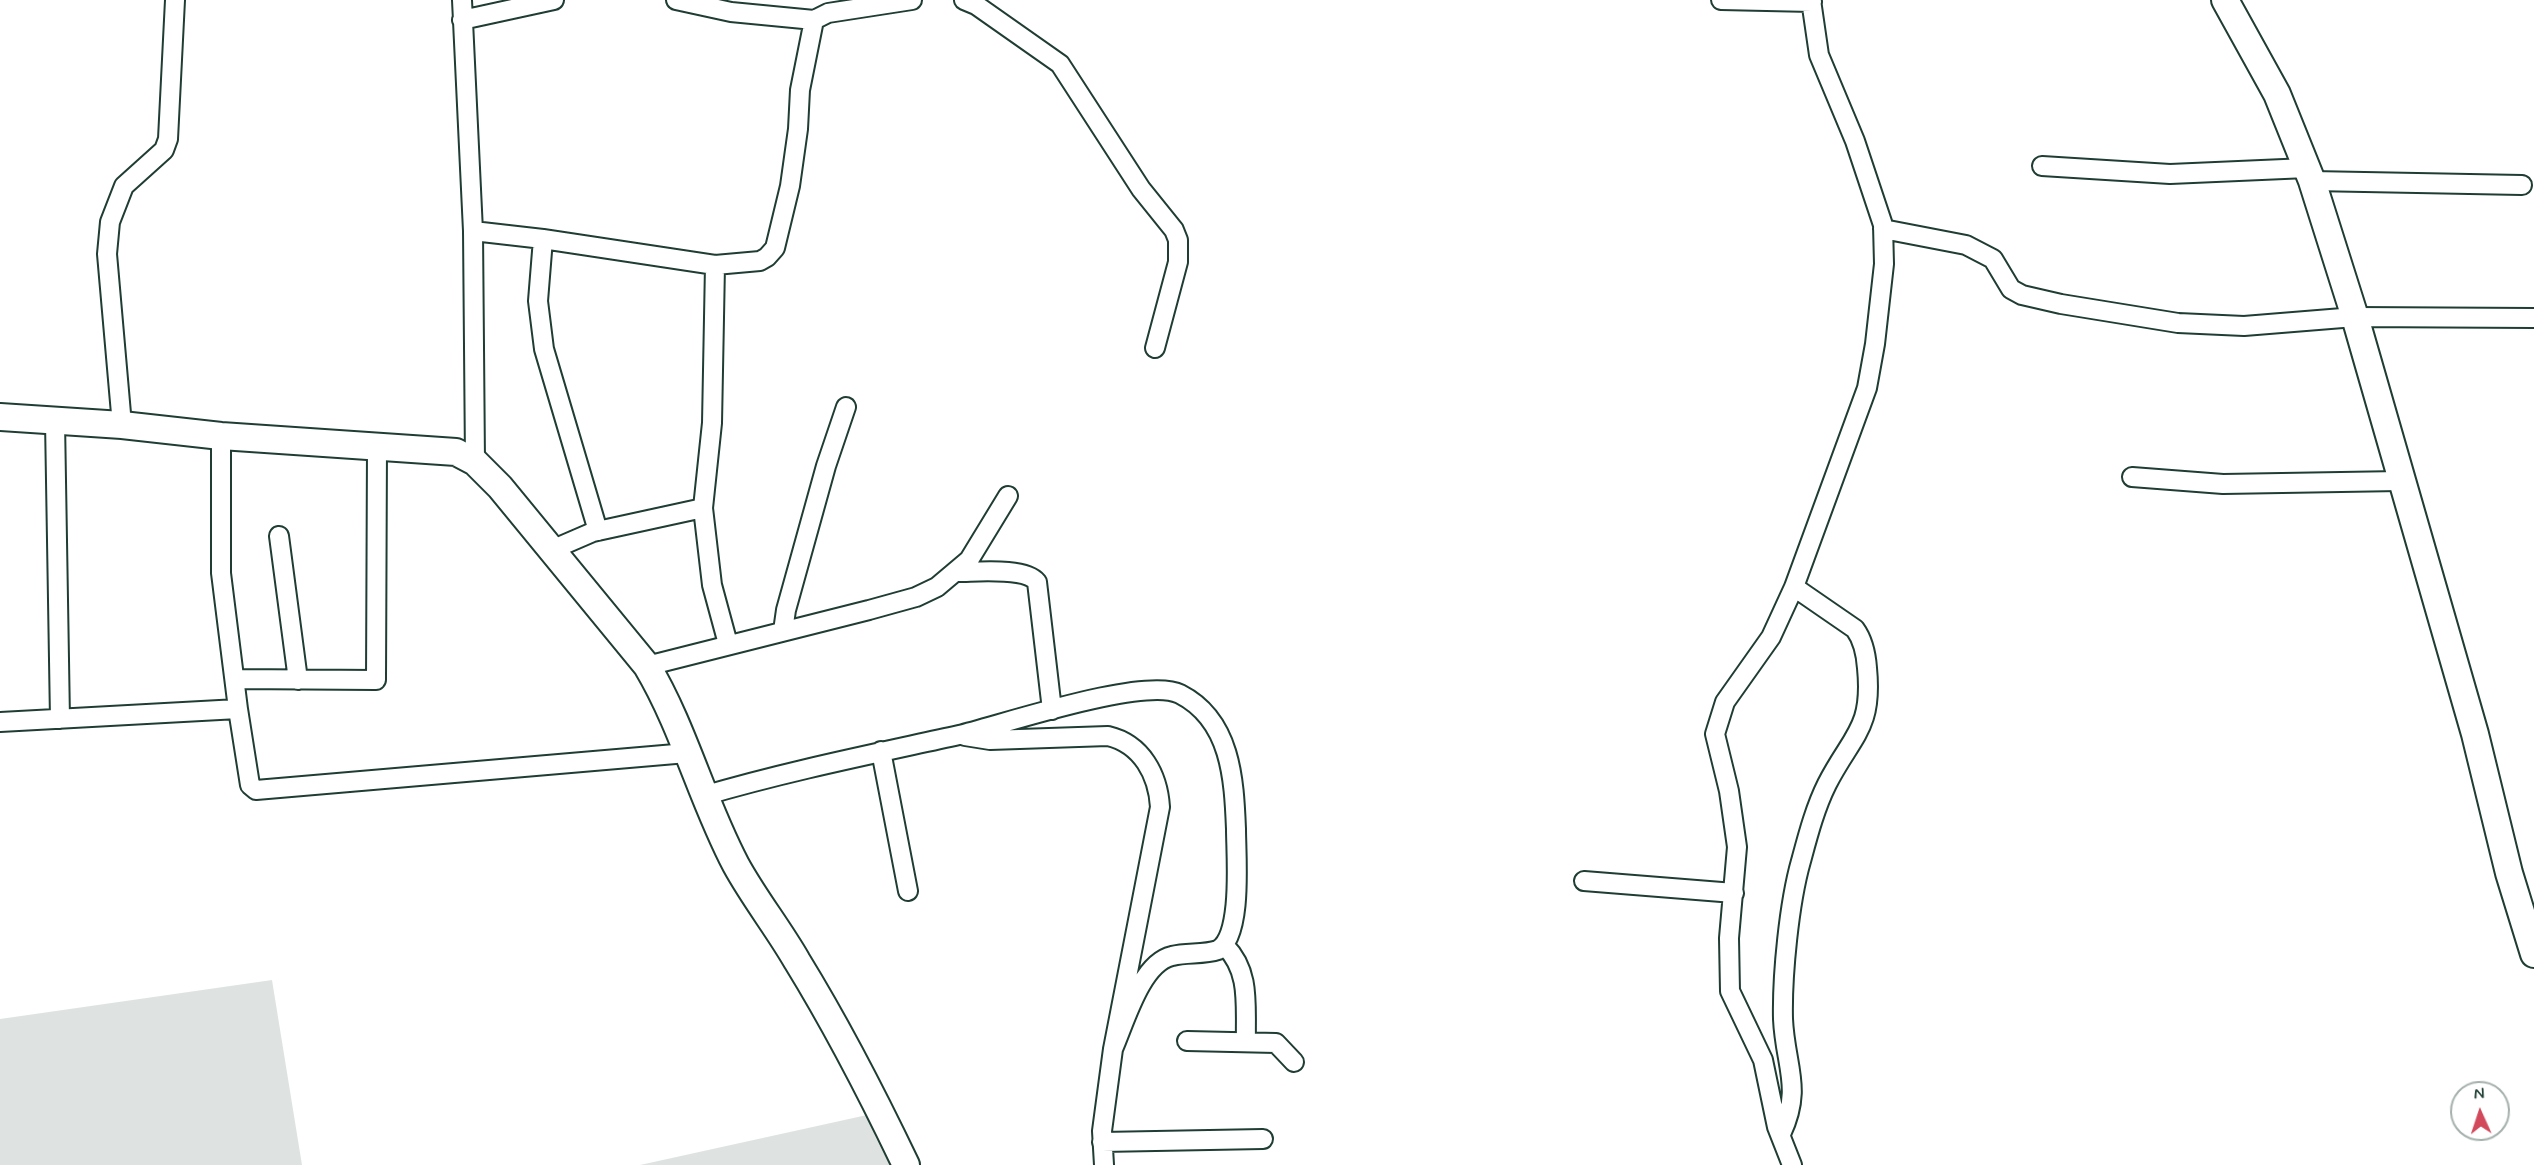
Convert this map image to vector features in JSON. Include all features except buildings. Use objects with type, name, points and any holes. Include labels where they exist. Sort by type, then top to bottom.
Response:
[{"type":"street","points":[[122,425],[107,254],[110,222],[124,186],[164,150],[168,139],[175,0]]},
{"type":"street","points":[[462,0],[473,231],[475,462]]},
{"type":"street","points":[[462,20],[554,0]]},
{"type":"street","points":[[676,0],[731,12],[814,20]]},
{"type":"street","points":[[473,231],[543,239],[715,265],[760,261],[775,248],[790,186],[798,129],[800,90],[814,20],[820,15],[912,0]]},
{"type":"street","points":[[964,0],[976,5],[1060,64],[1141,189],[1174,230],[1178,240],[1178,262],[1155,348]]},
{"type":"street","points":[[1721,0],[1811,1],[1819,55],[1856,141],[1883,229],[1884,264],[1867,388],[1794,587],[1771,637],[1725,702],[1714,734],[1735,826],[1734,893],[1728,947],[1730,991],[1763,1060],[1781,1134],[1792,1165]]},
{"type":"street","points":[[2225,0],[2277,94],[2310,174],[2355,317],[2400,481],[2475,734],[2509,873],[2534,954]]},
{"type":"street","points":[[2042,166],[2170,174],[2310,174],[2522,185]]},
{"type":"street","points":[[1883,229],[1966,245],[1993,259],[2008,285],[2016,293],[2061,304],[2178,323],[2221,327],[2355,317],[2534,318]]},
{"type":"street","points":[[543,239],[538,301],[544,349],[598,531]]},
{"type":"street","points":[[715,265],[712,423],[703,508],[712,585],[728,644]]},
{"type":"street","points":[[783,631],[786,610],[822,477],[846,407]]},
{"type":"street","points":[[0,417],[122,425],[221,436],[377,448],[456,452],[475,462],[500,487],[549,550],[592,597],[647,666],[660,690],[703,796],[736,866],[798,962],[876,1102],[906,1165]]},
{"type":"street","points":[[55,421],[60,719]]},
{"type":"street","points":[[221,436],[221,573],[250,786],[256,790],[687,753]]},
{"type":"street","points":[[235,679],[376,680],[377,448]]},
{"type":"street","points":[[2132,477],[2223,484],[2400,481]]},
{"type":"street","points":[[647,666],[916,597],[938,587],[958,572],[976,550],[1008,496]]},
{"type":"street","points":[[549,550],[598,531],[703,508]]},
{"type":"street","points":[[279,536],[298,680]]},
{"type":"street","points":[[958,572],[1021,573],[1032,577],[1036,582],[1052,710]]},
{"type":"street","points":[[1781,1134],[1790,1117],[1794,1093],[1783,1010],[1791,913],[1800,865],[1817,806],[1827,783],[1860,729],[1868,705],[1866,659],[1860,635],[1855,629],[1794,587]]},
{"type":"street","points":[[703,796],[772,776],[960,734],[1126,693],[1165,690],[1181,694],[1204,713],[1216,728],[1230,759],[1234,781],[1235,906],[1232,933],[1225,946],[1210,953],[1172,956],[1156,963],[1145,978],[1113,1049]]},
{"type":"street","points":[[0,722],[238,709]]},
{"type":"street","points":[[960,734],[990,740],[1108,736],[1120,739],[1137,751],[1157,780],[1160,807],[1113,1049],[1102,1143],[1104,1165]]},
{"type":"street","points":[[881,751],[908,891]]},
{"type":"street","points":[[1584,881],[1734,893]]},
{"type":"street","points":[[1225,946],[1237,958],[1243,974],[1246,1042]]},
{"type":"street","points":[[1186,1041],[1276,1043],[1294,1062]]},
{"type":"street","points":[[1102,1143],[1263,1139]]},
{"type":"shaded area","points":[[272,980],[302,1165],[0,1165],[0,1019]]},
{"type":"shaded area","points":[[867,1115],[891,1165],[640,1165]]}]
